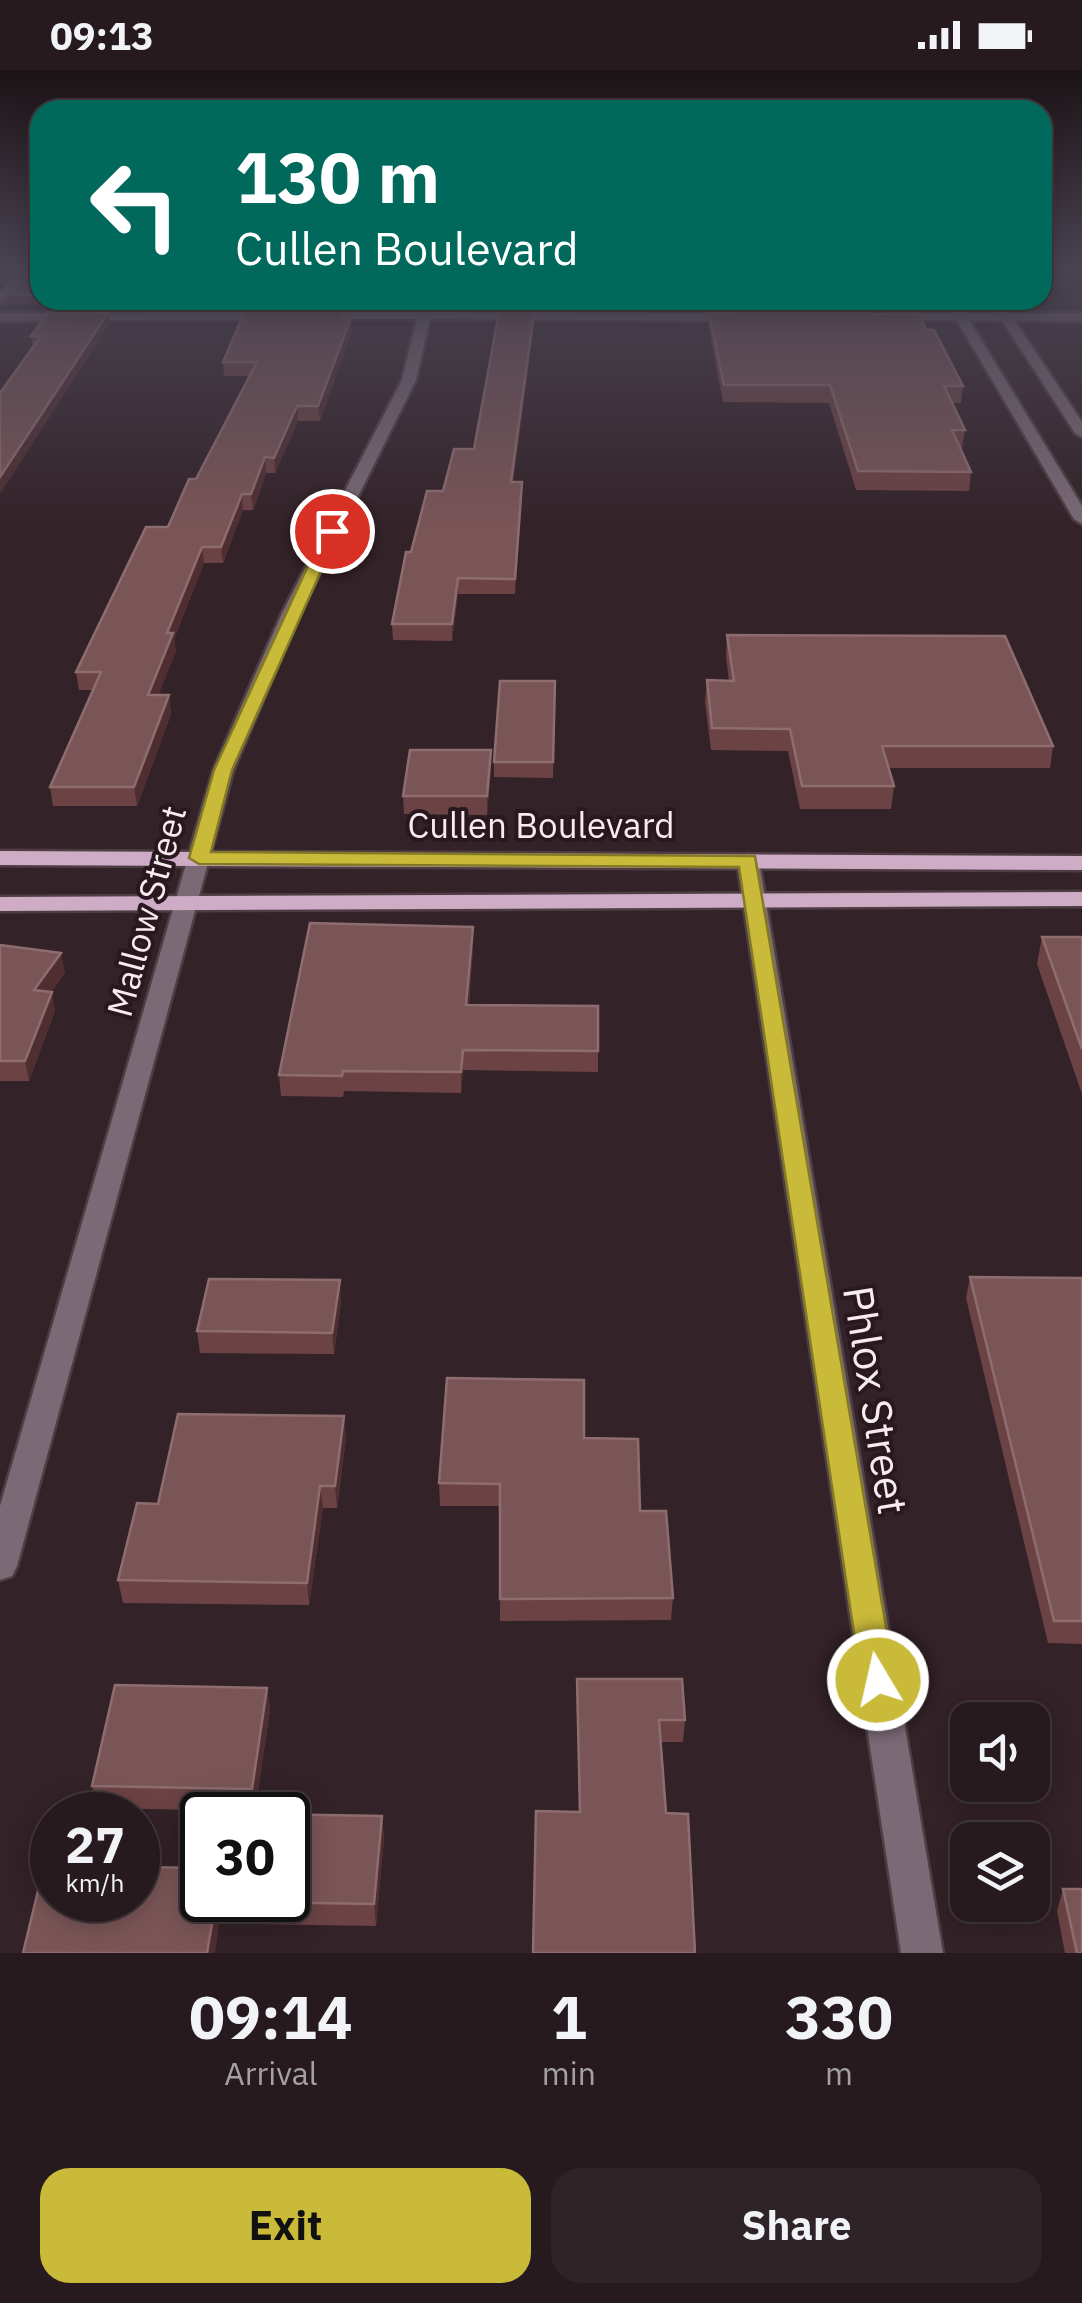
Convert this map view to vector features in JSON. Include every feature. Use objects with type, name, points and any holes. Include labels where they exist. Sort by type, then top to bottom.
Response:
[{"type":"main road","name":"Cullen Boulevard","points":[[0,858],[1082,863]]},
{"type":"main road","points":[[0,904],[1082,899]]},
{"type":"street","name":"Mallow Street","points":[[0,1566],[223,770],[291,614],[409,380],[415,358]]},
{"type":"street","points":[[985,358],[1082,519]]},
{"type":"street","points":[[1033,358],[1082,433]]},
{"type":"street","name":"Phlox Street","points":[[748,861],[922,1953]]},
{"type":"building","points":[[25,358],[78,358],[0,477],[0,393]]},
{"type":"building","points":[[225,358],[336,358],[318,406],[297,406],[274,458],[265,457],[251,494],[242,494],[221,547],[202,547],[167,633],[173,633],[148,695],[169,695],[134,787],[50,787],[101,672],[76,672],[146,527],[168,527],[189,479],[196,479],[257,362],[223,362]]},
{"type":"building","points":[[491,358],[528,358],[511,482],[522,482],[515,579],[458,578],[452,624],[392,624],[406,552],[411,552],[427,491],[443,491],[454,449],[474,449]]},
{"type":"building","points":[[718,358],[948,358],[963,386],[944,386],[965,430],[952,430],[971,472],[858,471],[830,385],[724,385]]},
{"type":"building","points":[[727,635],[1005,636],[1053,746],[882,746],[894,786],[802,786],[790,729],[712,728],[707,680],[734,681]]},
{"type":"building","points":[[500,681],[555,681],[553,762],[494,762]]},
{"type":"building","points":[[410,750],[491,750],[487,796],[403,796]]},
{"type":"building","points":[[310,923],[473,927],[466,1005],[598,1006],[598,1051],[463,1050],[461,1072],[279,1075]]},
{"type":"building","points":[[1042,937],[1082,937],[1082,1049]]},
{"type":"building","points":[[0,945],[61,953],[34,990],[52,992],[25,1061],[0,1061]]},
{"type":"building","points":[[970,1277],[1082,1278],[1082,1621],[1054,1621]]},
{"type":"building","points":[[209,1279],[340,1280],[332,1333],[197,1331]]},
{"type":"building","points":[[447,1378],[584,1380],[584,1438],[638,1439],[640,1511],[666,1511],[673,1598],[500,1599],[500,1484],[439,1483]]},
{"type":"building","points":[[178,1414],[344,1416],[335,1486],[320,1486],[307,1583],[118,1580],[137,1503],[158,1504]]},
{"type":"building","points":[[577,1679],[682,1679],[685,1720],[659,1720],[666,1813],[688,1814],[695,1953],[533,1953],[536,1811],[580,1812]]},
{"type":"building","points":[[115,1685],[267,1688],[252,1789],[92,1786]]},
{"type":"building","points":[[310,1815],[382,1816],[374,1904],[310,1903]]},
{"type":"building","points":[[160,1867],[180,1868],[180,1922],[212,1922],[207,1953],[23,1953],[30,1922],[160,1922]]},
{"type":"building","points":[[1063,1889],[1082,1889],[1082,1953],[1077,1953]]},
{"type":"route","points":[[332,531],[223,770],[199,858],[748,861],[878,1680]]}]
